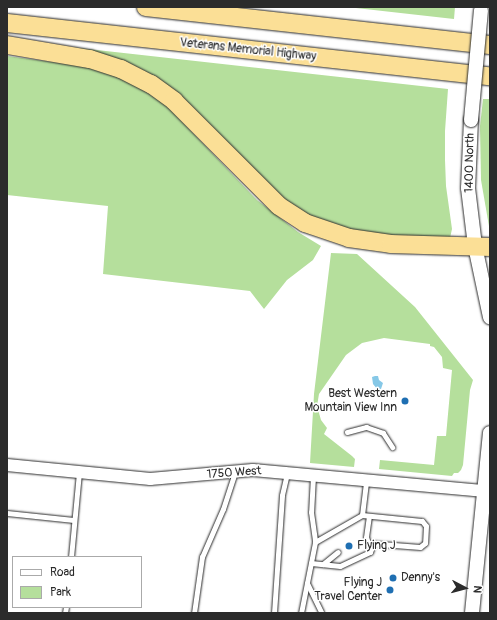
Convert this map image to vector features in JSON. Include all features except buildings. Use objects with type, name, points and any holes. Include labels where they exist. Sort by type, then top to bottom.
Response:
[{"type":"highway","points":[[146,7],[490,45]]},
{"type":"highway","name":"Veterans Memorial Highway","points":[[7,23],[490,76]]},
{"type":"highway","points":[[7,44],[90,59],[122,69],[151,84],[174,101],[279,206],[305,223],[349,238],[384,243],[450,247],[482,246]]},
{"type":"main road","name":"1400 North","points":[[481,8],[471,120],[468,188],[482,246],[490,317]]},
{"type":"main road","points":[[472,613],[490,433]]},
{"type":"street","name":"1750 West","points":[[7,465],[150,479],[253,470],[485,491]]},
{"type":"lane","points":[[347,432],[366,427],[383,433],[392,448]]},
{"type":"lane","points":[[71,556],[79,472]]},
{"type":"lane","points":[[194,613],[202,557],[223,509],[235,472]]},
{"type":"lane","points":[[274,613],[282,495],[287,472]]},
{"type":"lane","points":[[301,613],[315,542],[311,512],[313,475]]},
{"type":"lane","points":[[362,515],[366,480]]},
{"type":"lane","points":[[7,513],[74,520]]},
{"type":"lane","points":[[315,542],[362,515],[422,521],[426,526],[425,543],[420,547],[368,543],[364,541],[369,516]]},
{"type":"lane","points":[[311,562],[340,566],[370,552],[373,544]]},
{"type":"lane","points":[[323,564],[338,552]]},
{"type":"lane","points":[[307,583],[321,612]]},
{"type":"green space","points":[[347,7],[455,7],[454,19]]},
{"type":"green space","points":[[61,46],[448,89],[445,131],[445,160],[446,186],[452,229],[450,238],[442,239],[366,234],[326,225],[287,204],[202,120]]},
{"type":"green space","points":[[7,56],[90,67],[120,78],[145,91],[167,106],[257,200],[298,232],[321,246],[313,260],[287,280],[264,309],[250,291],[103,274],[108,206],[7,195]]},
{"type":"green space","points":[[483,99],[490,99],[490,232],[481,180],[480,126]]},
{"type":"green space","points":[[331,253],[357,254],[415,307],[473,380],[470,390],[463,465],[458,473],[454,473],[452,476],[379,469],[380,460],[434,465],[437,436],[446,436],[452,370],[443,368],[442,357],[434,347],[430,346],[430,344],[384,338],[362,343],[346,355],[319,394],[317,406],[321,420],[327,428],[324,434],[355,459],[354,467],[310,463],[314,394]]},
{"type":"water","points":[[378,376],[379,380],[383,383],[381,389],[378,390],[373,384],[372,377]]},
{"type":"place","name":"Best Western Mountain View Inn","points":[[405,401]]},
{"type":"place","name":"Flying J","points":[[349,546]]},
{"type":"place","name":"Denny's","points":[[393,578]]},
{"type":"place","name":"Flying J Travel Center","points":[[390,590]]}]
